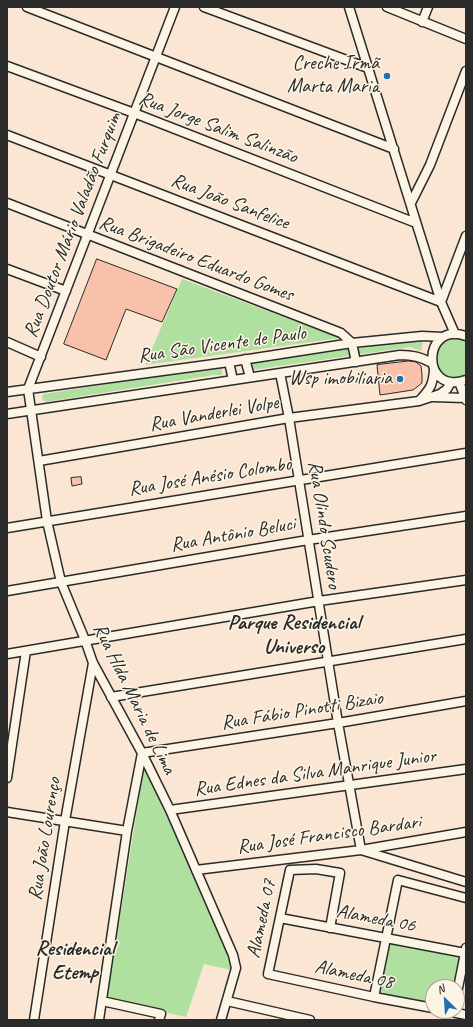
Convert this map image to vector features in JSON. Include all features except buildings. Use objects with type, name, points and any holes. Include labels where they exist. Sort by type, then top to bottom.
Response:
[{"type":"street","points":[[27,7],[155,58],[394,149]]},
{"type":"street","name":"Rua Doutor Mário Valadão Furquim","points":[[28,389],[174,7]]},
{"type":"street","points":[[204,7],[368,68]]},
{"type":"street","points":[[349,7],[441,302],[446,314],[462,334]]},
{"type":"street","points":[[387,7],[466,39]]},
{"type":"street","points":[[422,22],[428,7]]},
{"type":"street","name":"Rua Jorge Salim Salinzão","points":[[7,66],[134,113],[416,223]]},
{"type":"street","points":[[411,203],[430,164],[466,70]]},
{"type":"street","name":"Rua João Sanfelice","points":[[7,135],[441,302]]},
{"type":"street","name":"Rua Brigadeiro Eduardo Gomes","points":[[7,203],[341,333],[352,343]]},
{"type":"street","points":[[441,302],[466,236]]},
{"type":"street","points":[[7,269],[66,291]]},
{"type":"street","points":[[419,401],[430,390],[433,381],[432,353],[436,344],[444,337],[446,314]]},
{"type":"street","name":"Rua São Vicente de Paulo","points":[[7,392],[229,362],[352,343],[422,336],[444,337],[462,334]]},
{"type":"street","points":[[7,342],[41,357]]},
{"type":"street","points":[[352,343],[356,362]]},
{"type":"street","points":[[7,414],[400,355],[412,355],[423,358],[433,367],[439,376],[445,380],[459,382],[465,399],[432,397]]},
{"type":"street","points":[[245,359],[250,377]]},
{"type":"street","points":[[229,362],[233,380]]},
{"type":"street","name":"Rua Olindo Scudero","points":[[280,373],[289,418],[338,723],[361,850]]},
{"type":"street","name":"Rua Vanderlei Volpe","points":[[40,461],[289,418],[419,401],[440,394],[459,382]]},
{"type":"street","name":"Rua Hlda Maria de Lima","points":[[28,389],[48,521],[61,582],[94,663],[142,753],[170,810],[233,955],[236,968],[227,1001]]},
{"type":"street","name":"Rua José Anésio Colombo","points":[[7,528],[466,453]]},
{"type":"street","name":"Rua Antônio Beluci","points":[[7,591],[308,540],[466,516]]},
{"type":"street","points":[[7,654],[319,601],[466,580]]},
{"type":"street","points":[[111,697],[329,660],[466,639]]},
{"type":"street","points":[[7,778],[26,651]]},
{"type":"street","name":"Rua João Lourenço","points":[[34,1020],[65,821],[94,663]]},
{"type":"street","name":"Rua Fábio Pinotti Bizaio","points":[[142,753],[338,723],[466,701]]},
{"type":"street","points":[[99,1020],[127,831],[142,753]]},
{"type":"street","name":"Rua Ednes da Silva Manrique Junior","points":[[170,810],[466,769]]},
{"type":"street","points":[[7,812],[127,831]]},
{"type":"street","name":"Rua José Francisco Bardari","points":[[196,870],[361,850],[466,832]]},
{"type":"street","points":[[361,850],[466,882]]},
{"type":"street","name":"Alameda 07","points":[[268,974],[290,870],[316,869],[340,873],[330,928]]},
{"type":"street","points":[[374,997],[398,880],[466,898]]},
{"type":"street","name":"Alameda 06","points":[[280,918],[465,951]]},
{"type":"street","points":[[464,972],[465,951]]},
{"type":"street","name":"Alameda 08","points":[[268,974],[425,1007]]},
{"type":"street","points":[[102,1001],[160,1017]]},
{"type":"street","points":[[221,1020],[227,1001],[310,1020]]},
{"type":"green space","points":[[182,279],[340,338],[145,365]]},
{"type":"green space","points":[[451,338],[466,340],[466,375],[457,378],[449,377],[442,373],[438,367],[436,359],[437,352],[442,344]]},
{"type":"green space","points":[[423,339],[421,351],[410,347],[252,370],[249,365],[250,362]]},
{"type":"green space","points":[[219,366],[222,368],[222,375],[214,375],[46,402],[43,400],[42,396],[44,394]]},
{"type":"green space","points":[[144,766],[228,952],[231,970],[204,964],[186,1017],[107,999]]},
{"type":"green space","points":[[390,942],[461,955],[456,979],[425,979],[425,1003],[380,994]]},
{"type":"place","name":"Creche Irmã Marta Maria","points":[[387,76]]},
{"type":"place","name":"Wsp imobiliaria","points":[[400,379]]},
{"type":"district","name":"Parque Residencial Universo","points":[[294,635]]},
{"type":"district","name":"Residencial Etemp","points":[[75,961]]}]
